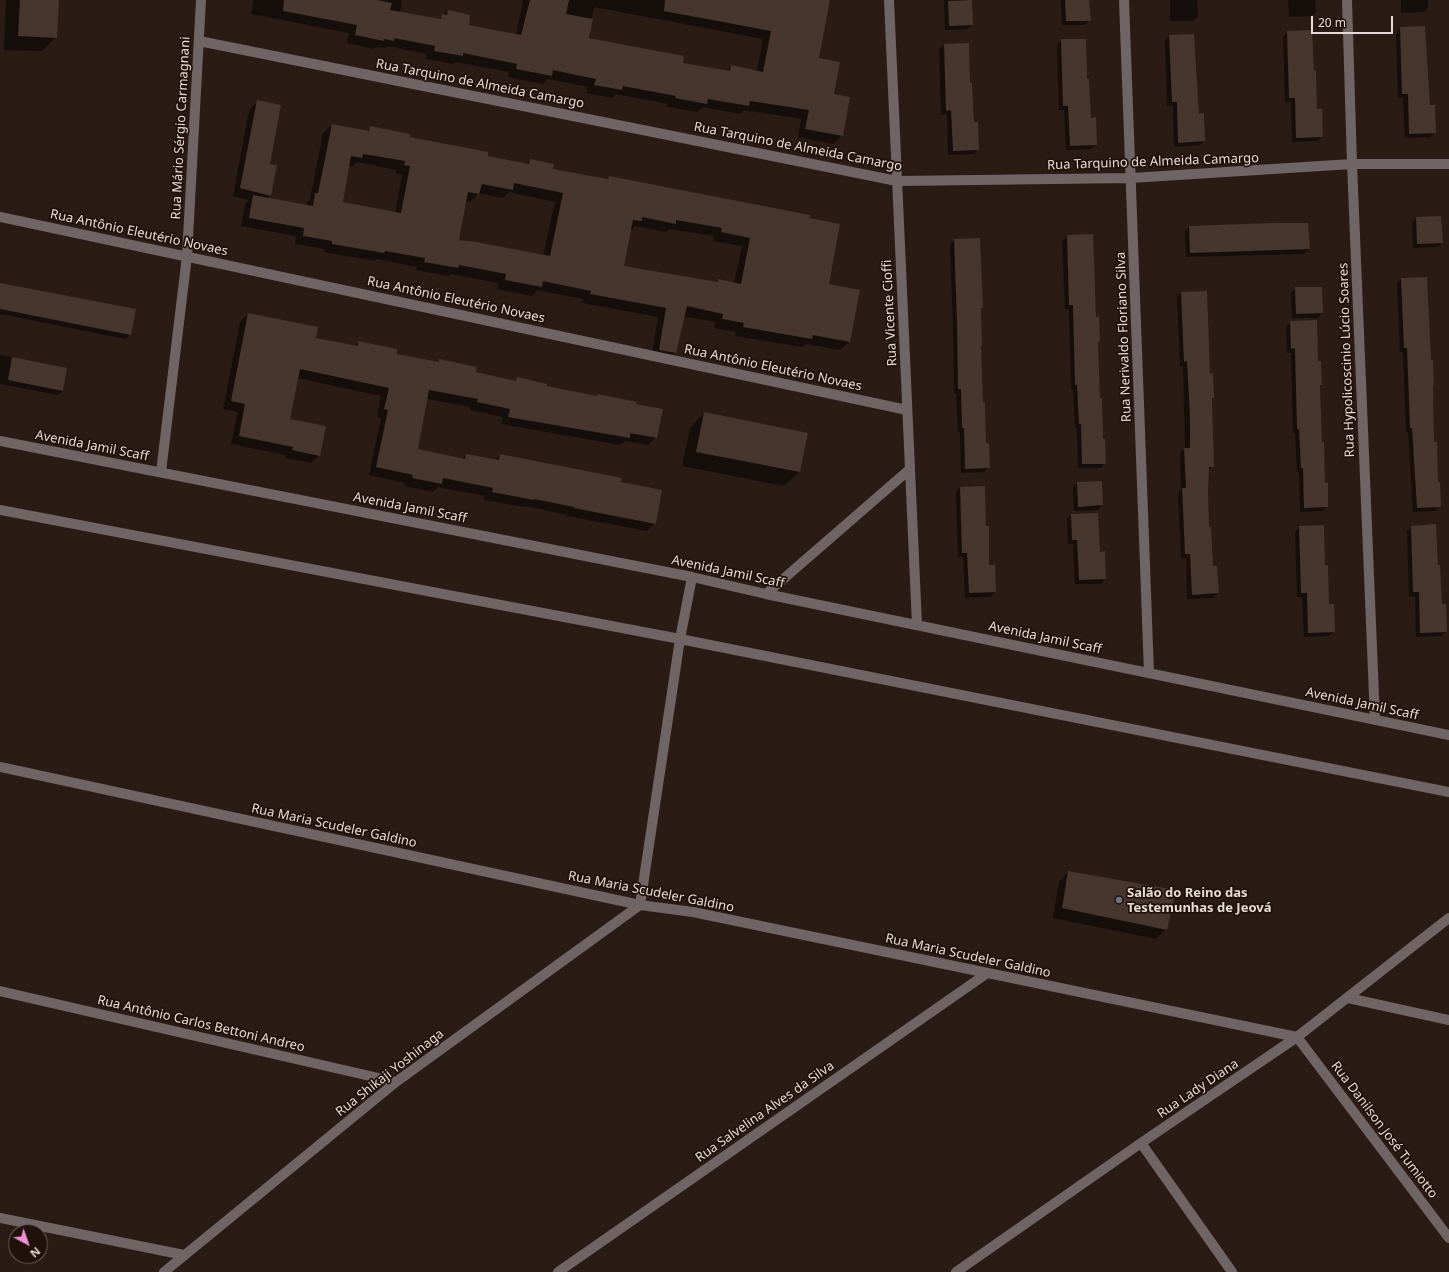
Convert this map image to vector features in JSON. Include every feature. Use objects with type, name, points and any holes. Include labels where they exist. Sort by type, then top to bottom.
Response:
[{"type":"street","name":"Rua Mário Sérgio Carmagnani","points":[[161,472],[187,256],[202,0]]},
{"type":"street","name":"Rua Vicente Cioffi","points":[[889,0],[917,625]]},
{"type":"street","name":"Rua Nerivaldo Floriano Silva","points":[[1124,0],[1150,673]]},
{"type":"street","name":"Rua Hypolicoscinio Lúcio Soares","points":[[1347,0],[1352,164],[1375,720]]},
{"type":"street","name":"Rua Tarquino de Almeida Camargo","points":[[200,40],[897,181],[1131,178],[1352,164],[1449,164]]},
{"type":"street","name":"Rua Antônio Eleutério Novaes","points":[[0,217],[907,410]]},
{"type":"street","name":"Avenida Jamil Scaff","points":[[0,441],[692,577],[766,594],[1449,735]]},
{"type":"street","points":[[766,594],[910,469]]},
{"type":"street","points":[[0,510],[680,640],[1449,792]]},
{"type":"street","points":[[640,905],[680,640],[692,577]]},
{"type":"street","name":"Rua Maria Scudeler Galdino","points":[[0,767],[640,905],[693,912],[986,974],[1297,1037]]},
{"type":"street","name":"Rua Shikaji Yoshinaga","points":[[165,1272],[396,1082],[640,905]]},
{"type":"street","name":"Rua Lady Diana","points":[[956,1272],[970,1268],[1141,1143],[1297,1037],[1449,918]]},
{"type":"street","name":"Rua Salvelina Alves da Silva","points":[[558,1272],[986,974]]},
{"type":"street","name":"Rua Antônio Carlos Bettoni Andreo","points":[[0,992],[396,1082]]},
{"type":"street","points":[[1348,998],[1449,1020]]},
{"type":"street","name":"Rua Danilson José Tumiotto","points":[[1297,1037],[1449,1238]]},
{"type":"street","points":[[1141,1143],[1232,1272]]},
{"type":"street","points":[[0,1218],[184,1256]]},
{"type":"building","points":[[20,0],[59,0],[57,38],[18,36]]},
{"type":"building","points":[[284,0],[377,0],[392,3],[390,10],[441,19],[442,14],[447,15],[448,10],[470,15],[469,25],[521,35],[530,0],[569,0],[566,14],[593,19],[589,38],[684,56],[683,63],[730,71],[731,65],[763,72],[771,31],[664,11],[665,0],[830,0],[819,58],[840,62],[834,94],[850,97],[843,136],[805,129],[809,110],[750,101],[749,106],[708,99],[707,104],[675,98],[676,96],[623,86],[622,90],[594,85],[596,79],[553,70],[552,76],[516,69],[517,64],[463,53],[463,56],[434,51],[435,46],[394,38],[394,41],[384,39],[384,41],[355,35],[357,25],[283,11]]},
{"type":"building","points":[[972,0],[973,25],[949,26],[948,1]]},
{"type":"building","points":[[1065,0],[1089,0],[1091,21],[1066,21]]},
{"type":"building","points":[[1425,26],[1430,105],[1435,105],[1436,133],[1409,134],[1408,94],[1402,94],[1400,27]]},
{"type":"building","points":[[1312,30],[1314,71],[1316,70],[1317,109],[1322,109],[1323,137],[1296,138],[1295,98],[1289,98],[1287,31]]},
{"type":"building","points":[[1194,34],[1199,114],[1204,113],[1205,141],[1178,143],[1177,102],[1172,102],[1169,35]]},
{"type":"building","points":[[1061,39],[1086,39],[1087,79],[1089,79],[1091,118],[1096,117],[1097,145],[1070,146],[1068,106],[1063,106]]},
{"type":"building","points":[[969,43],[970,83],[972,83],[974,122],[978,122],[979,150],[953,151],[951,110],[946,111],[944,44]]},
{"type":"building","points":[[257,100],[281,105],[270,164],[277,165],[271,196],[240,188]]},
{"type":"building","points":[[332,124],[369,131],[370,126],[410,134],[410,137],[488,152],[488,156],[529,164],[530,159],[554,164],[553,169],[608,179],[609,176],[810,215],[809,218],[840,224],[829,284],[860,290],[850,342],[813,335],[812,339],[743,327],[744,323],[722,319],[723,314],[687,306],[676,353],[659,350],[666,308],[590,294],[591,291],[543,281],[542,287],[505,280],[506,274],[459,265],[458,268],[424,262],[425,258],[332,244],[332,241],[303,236],[304,228],[249,218],[253,195],[313,206],[315,193],[318,193]],"holes":[[[363,154],[405,161],[404,165],[410,166],[401,213],[343,202],[351,156],[362,158]],[[514,183],[563,193],[550,256],[459,240],[468,192],[479,194],[482,184],[513,190]],[[642,217],[676,224],[676,220],[722,228],[721,232],[750,238],[741,284],[718,279],[718,282],[624,266],[633,220],[642,221]]]},
{"type":"building","points":[[1441,216],[1443,243],[1417,244],[1416,217]]},
{"type":"building","points":[[1308,223],[1310,249],[1190,253],[1189,226]]},
{"type":"building","points":[[1093,234],[1096,317],[1099,317],[1100,341],[1098,342],[1100,398],[1102,398],[1103,439],[1105,439],[1106,464],[1082,464],[1081,424],[1079,424],[1077,385],[1075,385],[1073,305],[1069,305],[1067,235]]},
{"type":"building","points":[[980,238],[983,308],[981,308],[981,346],[983,403],[985,403],[986,443],[989,443],[990,468],[965,469],[961,389],[958,389],[954,239]]},
{"type":"building","points":[[1427,277],[1431,360],[1433,360],[1434,442],[1437,442],[1438,482],[1440,482],[1441,507],[1417,508],[1412,428],[1410,428],[1407,348],[1404,348],[1401,278]]},
{"type":"building","points":[[0,283],[136,309],[131,335],[0,309]]},
{"type":"building","points":[[1295,287],[1322,287],[1323,313],[1296,314]]},
{"type":"building","points":[[1207,291],[1210,374],[1213,373],[1214,398],[1212,398],[1214,467],[1209,467],[1209,527],[1211,527],[1213,566],[1217,566],[1219,593],[1192,595],[1190,554],[1185,554],[1182,488],[1186,488],[1184,448],[1190,448],[1190,416],[1187,361],[1184,362],[1181,292]]},
{"type":"building","points":[[248,313],[318,327],[316,338],[358,346],[358,341],[397,349],[397,354],[439,362],[439,359],[477,367],[476,372],[516,381],[517,377],[547,384],[547,386],[597,396],[598,394],[663,409],[657,438],[630,433],[630,438],[508,417],[510,409],[477,402],[478,399],[429,390],[418,449],[465,459],[466,454],[499,460],[500,454],[622,478],[621,482],[662,490],[656,524],[492,492],[493,488],[443,478],[442,484],[412,478],[413,475],[376,467],[388,410],[384,409],[389,388],[300,369],[290,419],[326,426],[320,456],[292,450],[293,447],[239,436],[245,404],[231,401]]},
{"type":"building","points":[[1317,320],[1318,361],[1321,361],[1322,385],[1320,385],[1322,442],[1324,442],[1325,483],[1328,482],[1328,507],[1304,508],[1303,468],[1301,468],[1299,429],[1297,429],[1295,348],[1291,349],[1290,321]]},
{"type":"building","points":[[12,357],[67,368],[63,391],[8,380]]},
{"type":"building","points":[[704,412],[808,433],[800,472],[696,452]]},
{"type":"building","points":[[1102,481],[1103,505],[1078,507],[1077,482]]},
{"type":"building","points":[[985,486],[986,526],[989,526],[989,565],[995,565],[996,592],[969,593],[967,553],[962,553],[960,487]]},
{"type":"building","points":[[1098,513],[1100,552],[1105,551],[1106,579],[1079,580],[1077,540],[1072,540],[1071,514]]},
{"type":"building","points":[[1436,524],[1438,565],[1440,565],[1442,604],[1446,604],[1447,632],[1420,633],[1419,592],[1413,592],[1411,526]]},
{"type":"building","points":[[1324,525],[1325,566],[1328,565],[1329,604],[1334,604],[1335,632],[1308,633],[1307,593],[1301,593],[1299,526]]},
{"type":"building","name":"Salão do Reino das Testemunhas de Jeová","points":[[1068,871],[1176,890],[1167,930],[1062,908]]},
{"type":"place","name":"Salão do Reino das Testemunhas de Jeová","points":[[1119,900]]}]
